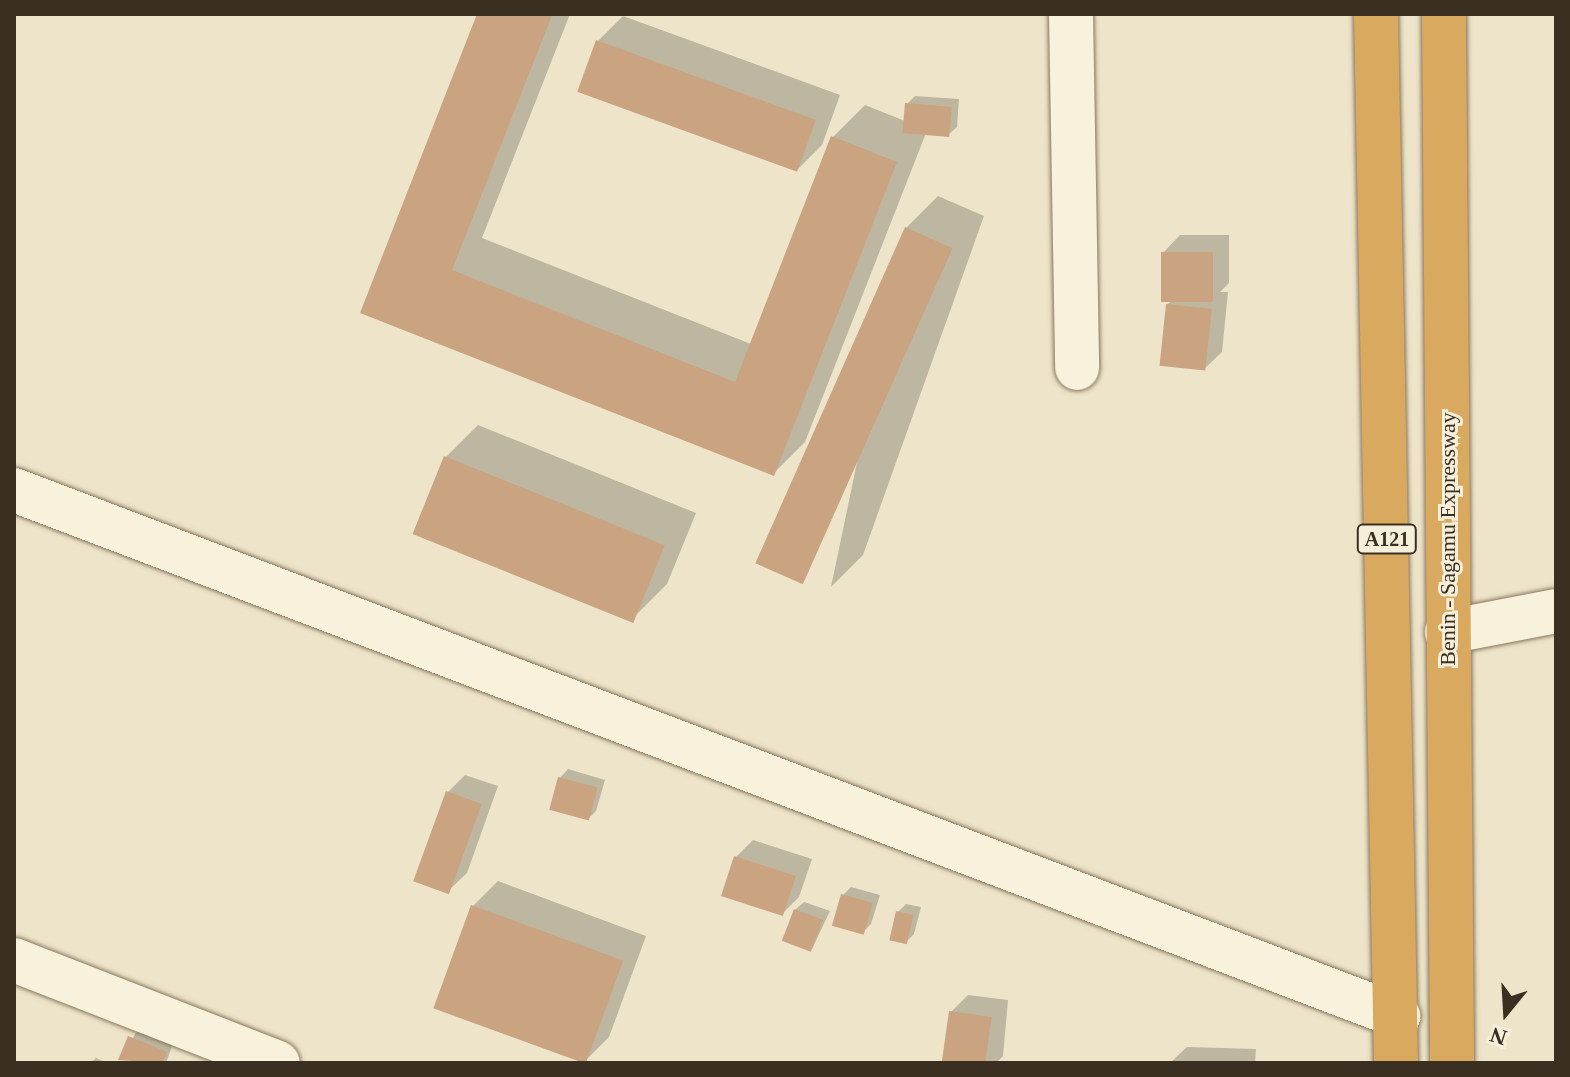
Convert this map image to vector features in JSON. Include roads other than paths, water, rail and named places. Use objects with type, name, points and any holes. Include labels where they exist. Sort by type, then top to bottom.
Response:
[{"type":"highway","name":"A121","points":[[1376,14],[1398,1016],[1396,1063]]},
{"type":"highway","name":"Benin - Sagamu Expressway","points":[[1444,14],[1451,504],[1447,632],[1452,1063]]},
{"type":"street","points":[[1071,14],[1077,368]]},
{"type":"street","points":[[14,490],[1398,1016]]},
{"type":"street","points":[[1447,632],[1556,611]]},
{"type":"street","points":[[14,960],[278,1063]]}]
